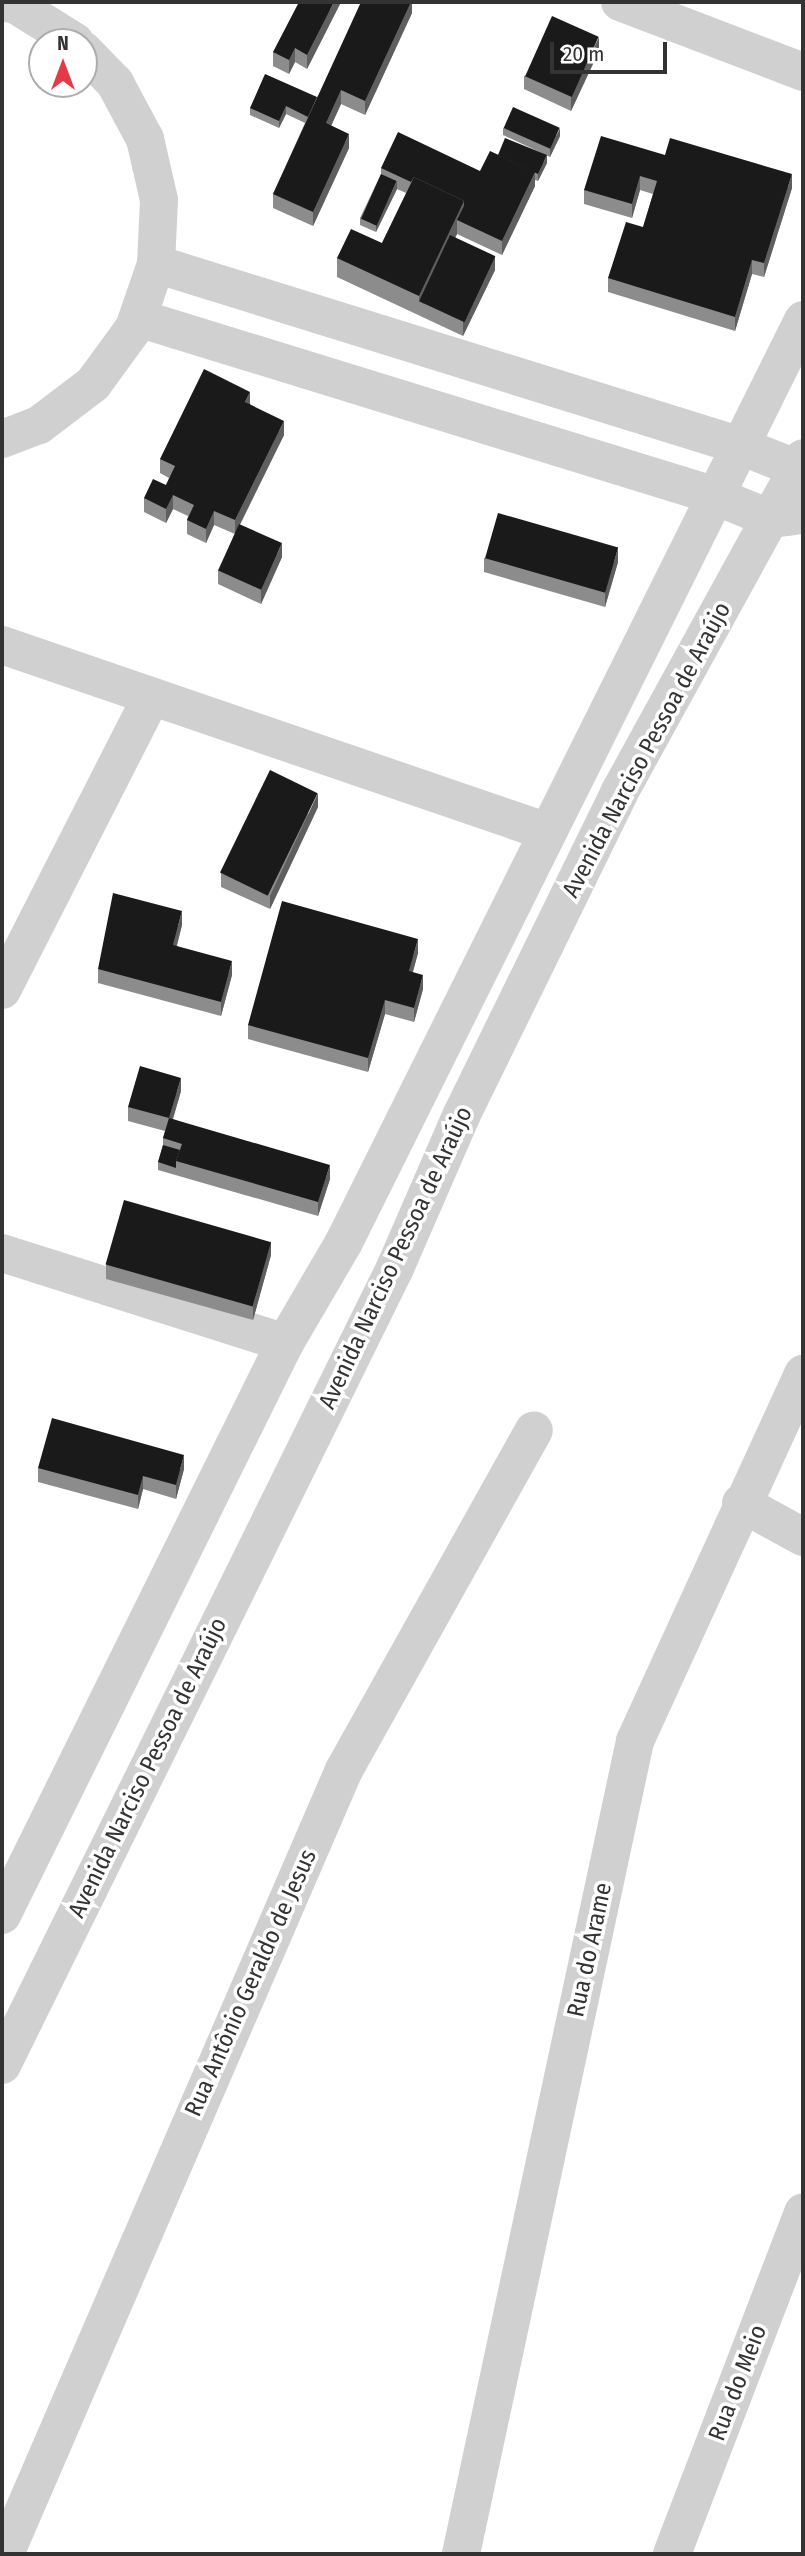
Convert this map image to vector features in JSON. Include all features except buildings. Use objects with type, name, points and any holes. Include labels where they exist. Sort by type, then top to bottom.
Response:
[{"type":"street","points":[[620,2],[803,72]]},
{"type":"street","points":[[12,3],[52,28]]},
{"type":"street","points":[[2,439],[39,425],[93,384],[138,318],[156,264],[159,200],[145,139],[115,83],[98,65]]},
{"type":"street","points":[[156,264],[802,465]]},
{"type":"street","points":[[138,318],[787,517]]},
{"type":"street","name":"Avenida Narciso Pessoa de Araújo","points":[[2,1915],[285,1343],[344,1242],[545,831],[803,320]]},
{"type":"street","name":"Avenida Narciso Pessoa de Araújo","points":[[2,2065],[395,1268],[462,1114],[613,805],[787,517],[802,465]]},
{"type":"street","points":[[2,645],[150,699],[545,831]]},
{"type":"street","points":[[2,990],[150,699]]},
{"type":"street","points":[[2,1253],[285,1343]]},
{"type":"street","name":"Rua do Arame","points":[[461,2554],[635,1741],[741,1503],[803,1374]]},
{"type":"street","name":"Rua Antônio Geraldo de Jesus","points":[[5,2554],[344,1770],[534,1430]]},
{"type":"street","points":[[741,1503],[803,1537]]},
{"type":"street","name":"Rua do Meio","points":[[672,2554],[803,2212]]}]
